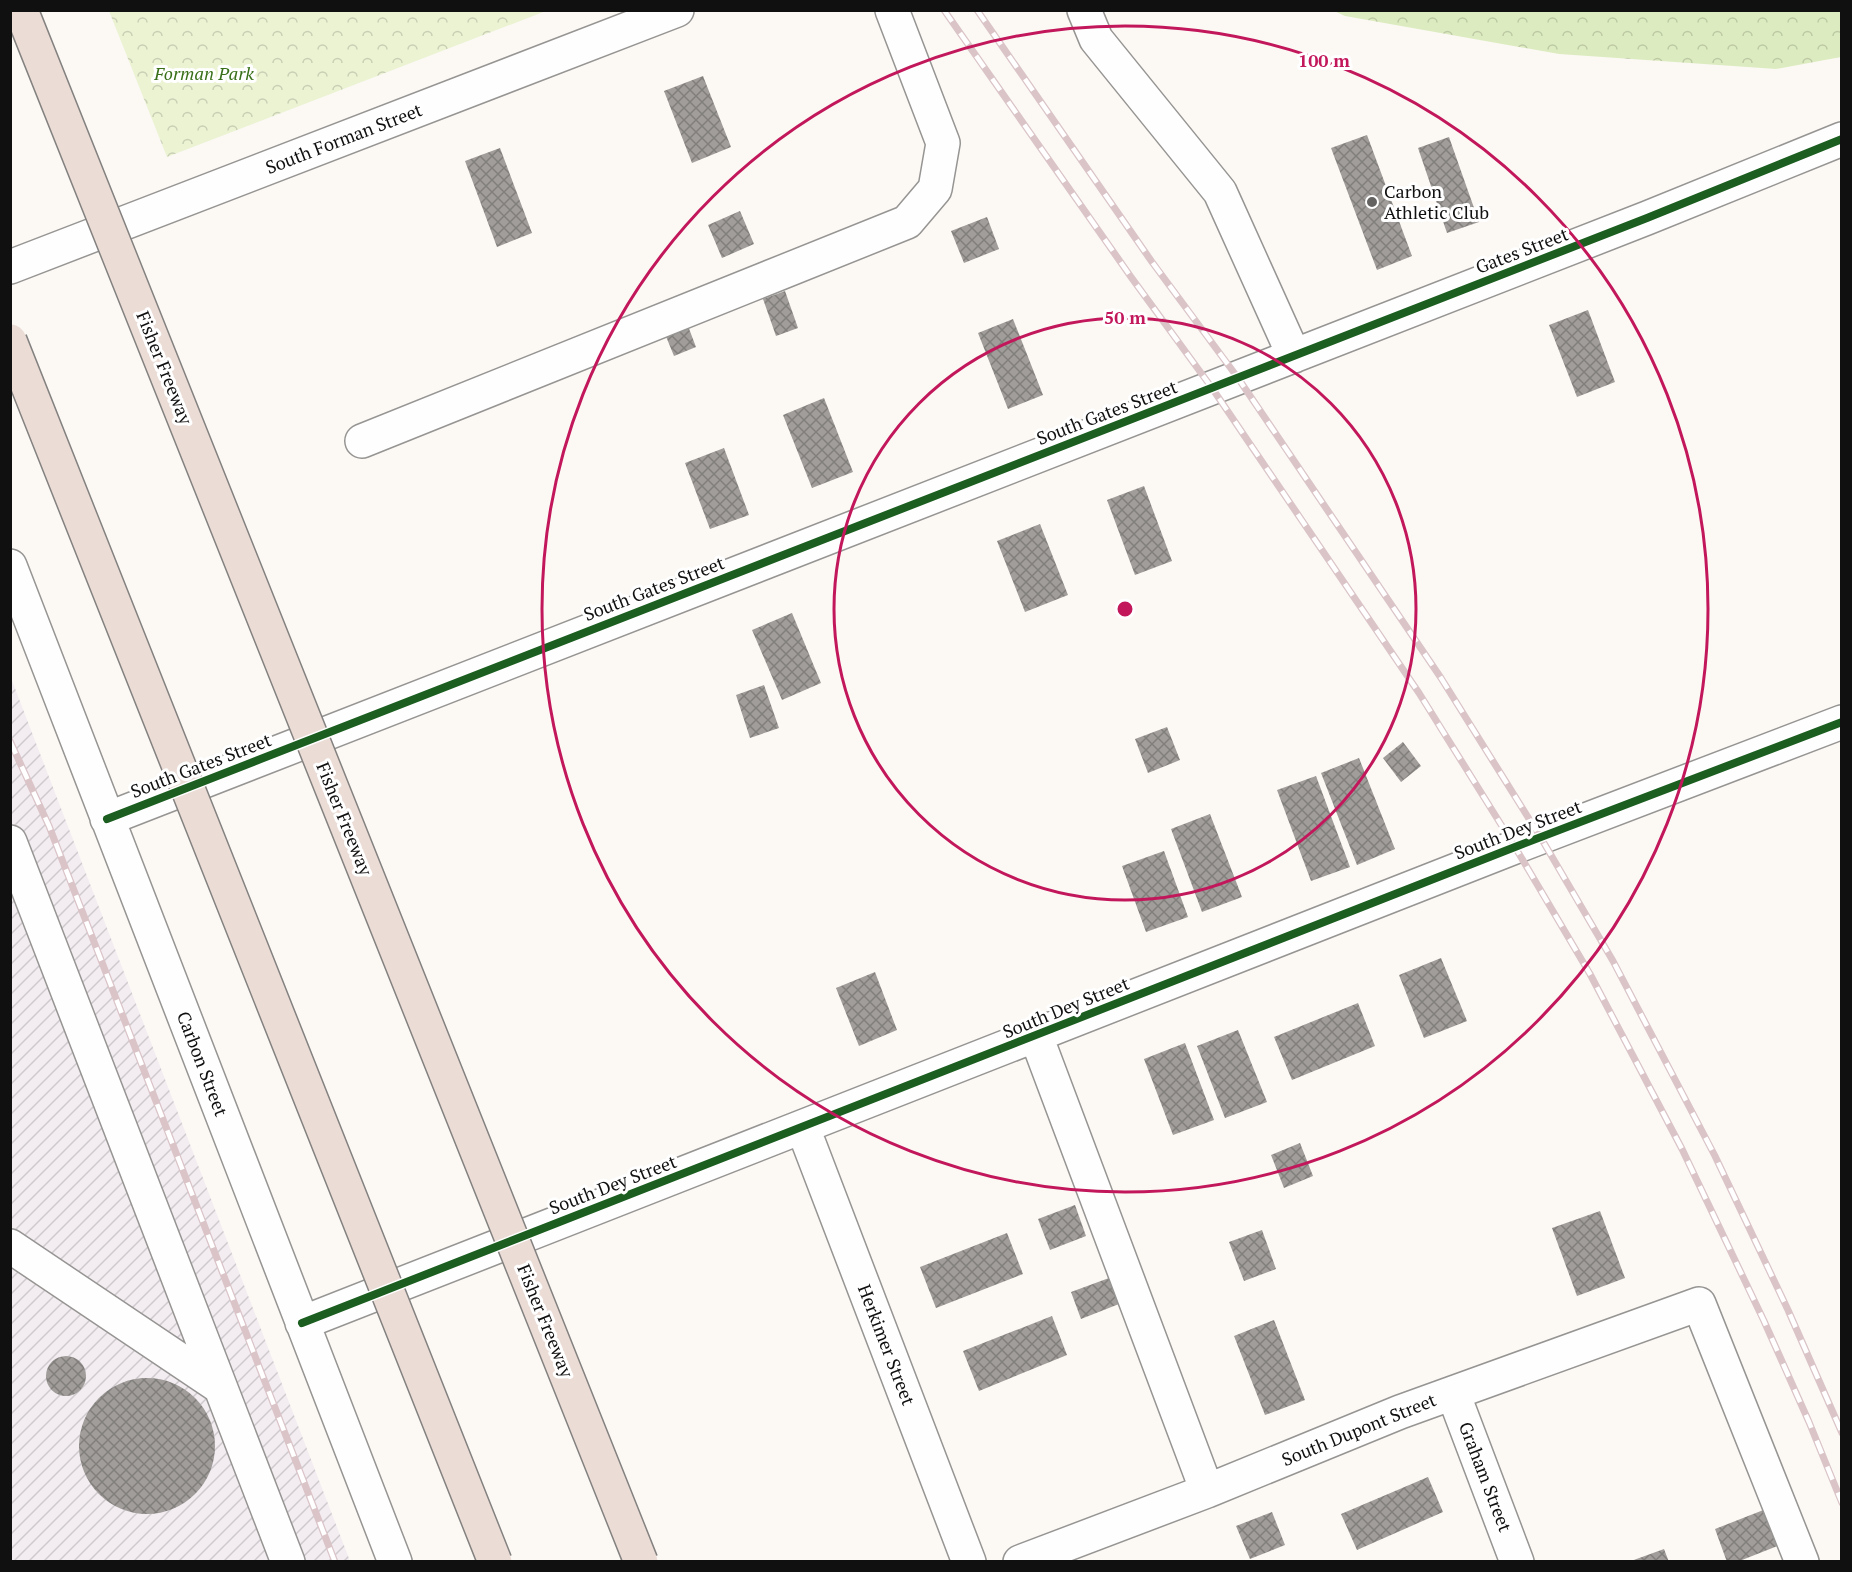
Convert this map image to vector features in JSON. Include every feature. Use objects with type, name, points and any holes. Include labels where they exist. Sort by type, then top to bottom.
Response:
[{"type":"highway","name":"Fisher Freeway","points":[[21,10],[641,1562]]},
{"type":"highway","points":[[10,341],[495,1562]]},
{"type":"street","name":"South Forman Street","points":[[10,267],[677,10]]},
{"type":"street","points":[[362,441],[907,222],[935,189],[943,143],[892,10]]},
{"type":"street","points":[[1084,10],[1096,39],[1220,192],[1294,356]]},
{"type":"street","name":"Gates Street","points":[[1212,388],[1636,223],[1842,139]]},
{"type":"street","name":"South Gates Street","points":[[107,819],[1212,388]]},
{"type":"street","name":"Carbon Street","points":[[10,566],[395,1562]]},
{"type":"street","name":"South Dey Street","points":[[302,1323],[1842,722]]},
{"type":"street","points":[[10,842],[288,1562]]},
{"type":"street","points":[[1036,1036],[1207,1491]]},
{"type":"street","name":"Herkimer Street","points":[[803,1128],[969,1562]]},
{"type":"street","points":[[10,1246],[220,1387]]},
{"type":"street","name":"South Dupont Street","points":[[1020,1562],[1207,1491],[1400,1412],[1699,1304],[1802,1562]]},
{"type":"street","name":"Graham Street","points":[[1453,1393],[1517,1562]]},
{"type":"shaded area","points":[[11,678],[350,1561],[11,1561]]},
{"type":"green space","name":"Forman Park","points":[[109,11],[546,11],[167,157]]},
{"type":"green space","points":[[1334,11],[1841,11],[1841,57],[1776,69],[1559,54],[1345,16]]},
{"type":"building","points":[[703,76],[731,147],[692,163],[664,91]]},
{"type":"building","name":"Carbon Athletic Club","points":[[1367,135],[1412,256],[1377,270],[1331,148]]},
{"type":"building","points":[[1449,137],[1479,222],[1447,233],[1418,148]]},
{"type":"building","points":[[500,148],[532,233],[497,247],[465,161]]},
{"type":"building","points":[[740,211],[754,244],[722,258],[708,225]]},
{"type":"building","points":[[987,217],[999,249],[964,263],[951,231]]},
{"type":"building","points":[[785,291],[798,328],[776,336],[763,299]]},
{"type":"building","points":[[1588,310],[1615,382],[1577,397],[1549,325]]},
{"type":"building","points":[[1013,319],[1043,395],[1008,409],[978,333]]},
{"type":"building","points":[[688,326],[696,347],[674,356],[665,334]]},
{"type":"building","points":[[824,398],[853,472],[812,488],[783,415]]},
{"type":"building","points":[[724,448],[749,515],[710,529],[685,463]]},
{"type":"building","points":[[1144,486],[1172,561],[1135,575],[1107,500]]},
{"type":"building","points":[[1040,524],[1068,595],[1025,612],[997,541]]},
{"type":"building","points":[[792,613],[821,683],[782,700],[752,630]]},
{"type":"building","points":[[764,685],[779,728],[750,738],[736,695]]},
{"type":"building","points":[[1167,727],[1180,760],[1148,773],[1135,739]]},
{"type":"building","points":[[1403,742],[1421,766],[1401,782],[1383,758]]},
{"type":"building","points":[[1359,758],[1395,849],[1357,865],[1321,773]]},
{"type":"building","points":[[1316,776],[1350,867],[1311,881],[1277,790]]},
{"type":"building","points":[[1210,814],[1242,897],[1202,912],[1171,829]]},
{"type":"building","points":[[1164,851],[1188,917],[1146,932],[1122,866]]},
{"type":"building","points":[[1441,958],[1467,1021],[1424,1038],[1399,975]]},
{"type":"building","points":[[875,972],[897,1030],[859,1046],[836,988]]},
{"type":"building","points":[[1358,1003],[1375,1046],[1292,1080],[1274,1037]]},
{"type":"building","points":[[1238,1030],[1267,1102],[1225,1118],[1197,1046]]},
{"type":"building","points":[[1185,1043],[1214,1120],[1173,1135],[1144,1059]]},
{"type":"building","points":[[1300,1143],[1313,1176],[1284,1188],[1271,1155]]},
{"type":"building","points":[[1075,1205],[1086,1236],[1050,1250],[1038,1219]]},
{"type":"building","points":[[1600,1211],[1625,1278],[1577,1296],[1552,1228]]},
{"type":"building","points":[[1262,1230],[1276,1269],[1244,1281],[1229,1242]]},
{"type":"building","points":[[1007,1233],[1023,1274],[936,1308],[920,1267]]},
{"type":"building","points":[[1109,1278],[1119,1304],[1081,1319],[1071,1292]]},
{"type":"building","points":[[1052,1316],[1067,1355],[979,1391],[963,1351]]},
{"type":"building","points":[[1274,1320],[1305,1400],[1265,1415],[1234,1336]]},
{"type":"building","points":[[66,1356],[80,1362],[86,1376],[80,1390],[66,1396],[52,1390],[46,1376],[52,1362]]},
{"type":"building","points":[[147,1378],[173,1383],[185,1389],[195,1398],[204,1408],[210,1420],[215,1446],[210,1472],[204,1484],[195,1494],[185,1503],[173,1509],[147,1514],[121,1509],[109,1503],[99,1494],[90,1484],[84,1472],[79,1446],[84,1420],[90,1408],[99,1398],[109,1389],[121,1383]]},
{"type":"building","points":[[1428,1477],[1443,1512],[1357,1550],[1341,1514]]},
{"type":"building","points":[[1766,1509],[1780,1545],[1737,1562],[1727,1562],[1715,1529]]},
{"type":"building","points":[[1272,1512],[1285,1545],[1250,1559],[1236,1526]]},
{"type":"building","points":[[1664,1549],[1669,1562],[1631,1562],[1631,1561]]},
{"type":"railway","points":[[944,10],[1131,277],[1212,388],[1419,693],[1515,847],[1590,974],[1682,1149],[1764,1321],[1842,1503]]},
{"type":"railway","points":[[977,10],[1152,262],[1238,378],[1441,678],[1541,838],[1613,961],[1715,1156],[1788,1310],[1842,1433]]},
{"type":"railway","points":[[10,741],[49,826],[335,1562]]},
{"type":"cycle path","points":[[107,819],[1647,218],[1842,139]]},
{"type":"cycle path","points":[[302,1323],[1515,847],[1842,722]]},
{"type":"place","name":"Carbon Athletic Club","points":[[1372,202]]}]
